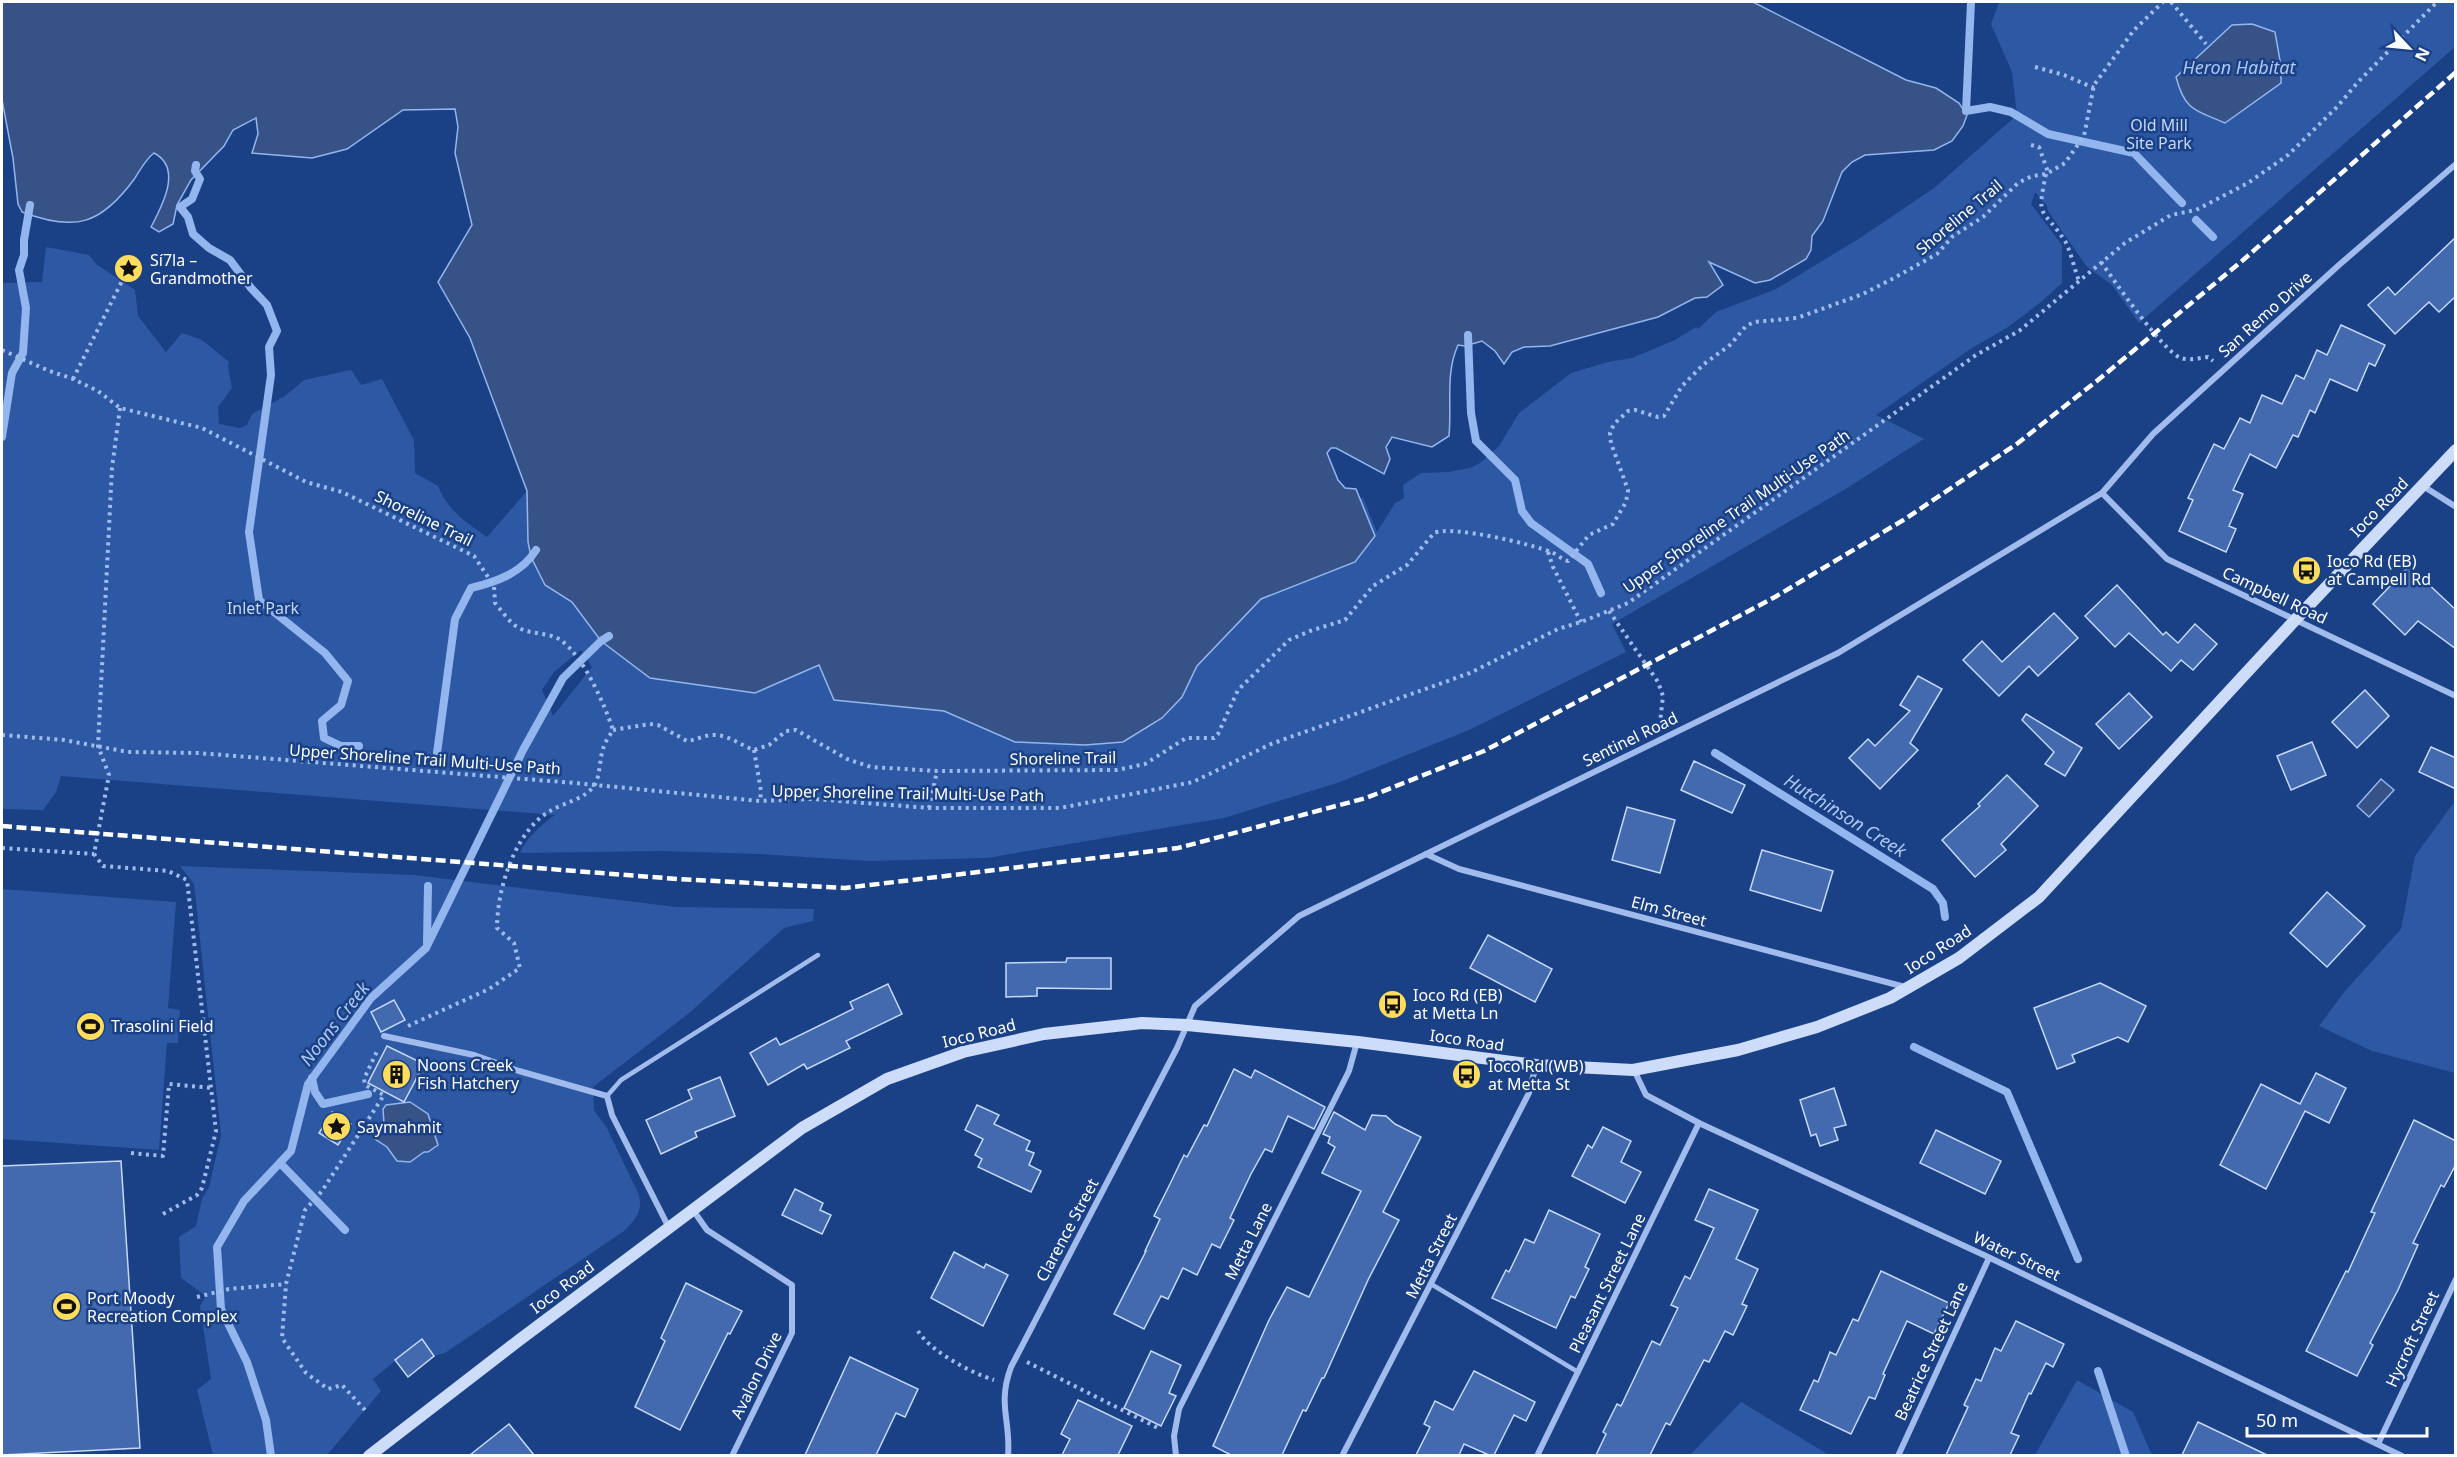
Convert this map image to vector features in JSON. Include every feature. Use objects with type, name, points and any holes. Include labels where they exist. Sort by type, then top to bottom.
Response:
[{"type":"main road","name":"Ioco Road","points":[[369,1455],[802,1128],[887,1079],[963,1052],[1044,1034],[1142,1023],[1187,1025],[1358,1042],[1536,1065],[1634,1070],[1738,1050],[1817,1027],[1890,998],[1959,958],[2039,897],[2456,450]]},
{"type":"street","name":"San Remo Drive","points":[[2102,493],[2153,434],[2222,370],[2456,164]]},
{"type":"street","points":[[2422,485],[2456,507]]},
{"type":"street","name":"Campbell Road","points":[[2102,493],[2167,560],[2456,696]]},
{"type":"street","name":"Sentinel Road","points":[[1187,1025],[1195,1006],[1299,916],[1838,653],[2102,493]]},
{"type":"street","name":"Elm Street","points":[[1426,854],[1459,869],[1908,988]]},
{"type":"street","name":"Clarence Street","points":[[1008,1455],[1003,1403],[1005,1384],[1016,1356],[1187,1025]]},
{"type":"street","points":[[384,1036],[474,1055],[519,1071],[607,1096],[612,1115],[669,1228]]},
{"type":"street","name":"Metta Lane","points":[[1176,1455],[1174,1436],[1179,1409],[1348,1071],[1358,1042]]},
{"type":"street","name":"Metta Street","points":[[1342,1455],[1529,1093],[1536,1065]]},
{"type":"street","name":"Water Street","points":[[1634,1070],[1646,1095],[1699,1123],[2402,1455]]},
{"type":"street","name":"Pleasant Street Lane","points":[[1537,1455],[1699,1123]]},
{"type":"street","name":"Avalon Drive","points":[[693,1210],[706,1230],[792,1285],[792,1333],[732,1455]]},
{"type":"street","name":"Beatrice Street Lane","points":[[1898,1455],[1989,1258]]},
{"type":"street","name":"Hycroft Street","points":[[2378,1444],[2456,1279]]},
{"type":"lane","points":[[607,1096],[621,1080],[818,954]]},
{"type":"lane","points":[[1431,1284],[1579,1373]]},
{"type":"path","name":"Shoreline Trail","points":[[754,750],[769,745],[786,731],[796,730],[847,759],[863,765],[937,771],[1117,770],[1145,764],[1186,738],[1208,739],[1218,734],[1238,690],[1289,640],[1345,620],[1373,586],[1407,565],[1429,537],[1440,530],[1476,533],[1548,551],[1568,561],[1584,540],[1595,531],[1609,528],[1613,524],[1626,502],[1628,490],[1611,443],[1610,433],[1621,416],[1628,411],[1635,410],[1658,417],[1664,416],[1682,386],[1704,364],[1730,345],[1746,326],[1754,322],[1797,318],[1863,294],[1937,254],[1953,236],[1978,220],[2018,183],[2032,176],[2047,173],[2065,163],[2084,136],[2094,88],[2134,30],[2163,2]]},
{"type":"path","points":[[2171,2],[2206,44]]},
{"type":"path","name":"Upper Shoreline Trail Multi-Use Path","points":[[2,735],[64,740],[128,752],[198,753],[575,783],[760,801],[814,799],[929,808],[1060,808],[1193,782],[1271,744],[1470,673],[1558,629],[1628,603],[1976,355],[2019,331],[2125,243],[2171,215],[2196,210],[2248,183],[2288,154],[2337,107],[2358,82],[2437,2]]},
{"type":"path","points":[[2035,67],[2064,75],[2094,88]]},
{"type":"path","points":[[2031,144],[2039,147],[2047,173],[2040,203],[2042,212],[2066,242],[2079,282]]},
{"type":"path","points":[[2101,262],[2136,311],[2175,356],[2185,360],[2208,357],[2222,370]]},
{"type":"path","points":[[73,379],[131,263]]},
{"type":"path","name":"Shoreline Trail","points":[[2,350],[98,391],[120,408],[202,428],[306,482],[342,492],[474,556],[494,586],[495,603],[514,624],[523,630],[551,635],[562,641],[596,687],[613,730]]},
{"type":"path","points":[[120,408],[112,468],[98,746],[109,775],[94,854],[103,866],[168,871],[187,880],[216,1131],[202,1188],[197,1196],[163,1215]]},
{"type":"path","points":[[1548,551],[1553,567],[1581,622]]},
{"type":"path","points":[[1609,611],[1658,682],[1664,696],[1658,740]]},
{"type":"path","points":[[365,1410],[342,1385],[328,1389],[306,1373],[282,1338],[286,1284],[305,1210],[322,1191],[384,1095],[365,1086],[364,1079],[384,1036],[489,989],[520,968],[514,943],[496,927],[497,909],[513,854],[532,827],[548,812],[582,796],[594,786],[604,745],[613,730],[650,724],[658,725],[687,741],[709,735],[731,738],[754,750],[761,791],[760,801]]},
{"type":"path","points":[[929,808],[937,771]]},
{"type":"path","points":[[2,848],[94,854]]},
{"type":"path","points":[[131,1153],[163,1156],[169,1084],[212,1088]]},
{"type":"path","points":[[197,1297],[229,1289],[286,1284]]},
{"type":"path","points":[[918,1331],[923,1340],[976,1374],[1005,1384]]},
{"type":"path","points":[[1016,1356],[1174,1436]]},
{"type":"green space","points":[[2,2],[1753,2],[1906,80],[1936,88],[1966,111],[1963,126],[1952,141],[1934,150],[1865,155],[1852,162],[1842,172],[1823,221],[1812,236],[1811,250],[1806,259],[1770,280],[1755,283],[1709,262],[1723,285],[1707,297],[1695,298],[1658,317],[1550,346],[1524,347],[1512,352],[1504,364],[1495,351],[1482,341],[1465,346],[1458,345],[1450,378],[1449,436],[1432,447],[1392,437],[1386,447],[1390,459],[1384,474],[1352,454],[1331,448],[1327,454],[1338,480],[1345,488],[1351,488],[1077,703],[1358,497],[1363,498],[1377,532],[1395,503],[1404,498],[1403,485],[1421,473],[1448,472],[1470,468],[1480,463],[1499,446],[1519,413],[1571,373],[1608,362],[1632,358],[1675,340],[1696,327],[1698,329],[1716,312],[1776,289],[1860,238],[1934,188],[2017,115],[2012,72],[1991,24],[1999,2],[2455,2],[2455,47],[2139,323],[2112,285],[2087,267],[2048,211],[2047,206],[2035,192],[2031,204],[2062,245],[2062,283],[2008,327],[1969,350],[1876,415],[1924,439],[1844,490],[1612,624],[1626,652],[1469,730],[1340,782],[1224,818],[987,858],[869,861],[663,851],[520,853],[535,832],[555,815],[61,776],[56,792],[43,810],[2,809],[2,283],[42,282],[46,247],[89,255],[96,264],[135,290],[138,316],[166,352],[182,333],[202,340],[229,362],[232,388],[218,407],[219,424],[240,428],[247,425],[252,414],[285,396],[304,380],[351,370],[361,385],[382,379],[414,440],[415,473],[438,486],[452,509],[487,537],[527,491],[470,338],[438,282],[472,225],[455,153],[458,127],[455,109],[403,110],[347,149],[312,158],[252,153],[258,134],[256,118],[233,130],[224,146],[191,180],[177,205],[173,224],[159,232],[151,227],[168,188],[169,177],[163,160],[154,153],[123,194],[110,206],[86,220],[57,221],[22,212],[18,204],[13,158],[2,100]],"holes":[[[528,510],[941,711],[819,665],[528,531]],[[581,650],[592,667],[553,716],[542,690],[554,672]]]},
{"type":"green space","points":[[2455,801],[2455,1073],[2372,1051],[2319,1026],[2345,991],[2401,929],[2415,856]]},
{"type":"green space","points":[[180,866],[414,875],[676,907],[814,909],[813,921],[784,928],[688,1014],[593,1087],[594,1110],[607,1128],[639,1195],[640,1206],[637,1215],[624,1231],[445,1353],[434,1356],[421,1340],[373,1379],[381,1391],[327,1455],[213,1455],[197,1390],[211,1379],[200,1306],[206,1296],[181,1278],[179,1237],[196,1226],[202,1199],[209,1187],[221,1135],[194,884]]},
{"type":"green space","name":"Trasolini Field","points":[[2,889],[176,902],[168,1008],[180,1010],[178,1043],[167,1043],[159,1150],[2,1139]]},
{"type":"green space","points":[[2077,1380],[2133,1412],[2152,1455],[2035,1455]]},
{"type":"green space","points":[[1741,1402],[1829,1455],[1690,1455]]},
{"type":"water","points":[[2,2],[1753,2],[1906,80],[1936,88],[1959,103],[1967,115],[1963,126],[1952,141],[1934,150],[1865,155],[1852,162],[1842,172],[1823,221],[1812,236],[1811,250],[1806,259],[1770,280],[1755,283],[1709,262],[1723,285],[1707,297],[1695,298],[1658,317],[1550,346],[1524,347],[1512,352],[1504,364],[1495,351],[1482,341],[1465,346],[1458,345],[1450,378],[1449,436],[1432,447],[1392,437],[1386,447],[1390,459],[1384,474],[1336,448],[1331,448],[1327,453],[1338,480],[1345,488],[1356,489],[1375,536],[1355,562],[1261,599],[1197,666],[1182,697],[1162,718],[1123,742],[1085,745],[1015,742],[944,711],[834,700],[819,665],[755,693],[650,678],[601,641],[572,602],[545,585],[531,557],[528,542],[527,491],[470,338],[438,282],[472,225],[455,153],[458,127],[455,109],[403,110],[347,149],[312,158],[252,153],[258,134],[256,118],[233,130],[224,146],[191,180],[177,205],[173,224],[159,232],[151,227],[168,188],[169,177],[163,160],[154,153],[123,194],[98,215],[86,220],[57,222],[22,212],[18,204],[13,158],[2,100]]},
{"type":"water","name":"Heron Habitat","points":[[2252,24],[2275,32],[2281,66],[2281,83],[2225,123],[2199,112],[2183,97],[2176,77],[2232,25]]},
{"type":"water","points":[[2381,779],[2394,790],[2369,817],[2357,806]]},
{"type":"water","points":[[410,1102],[428,1114],[438,1145],[410,1162],[397,1161],[387,1147],[375,1139],[376,1126],[384,1124],[383,1109],[386,1105]]},
{"type":"building","points":[[2456,237],[2456,296],[2439,312],[2429,302],[2395,334],[2368,305],[2388,287],[2395,295]]},
{"type":"building","points":[[2341,325],[2385,345],[2375,366],[2369,363],[2357,391],[2330,379],[2315,413],[2310,410],[2298,437],[2293,435],[2276,468],[2250,454],[2233,490],[2243,494],[2229,526],[2236,529],[2226,552],[2179,531],[2193,500],[2188,498],[2214,444],[2224,449],[2240,418],[2250,423],[2262,395],[2282,404],[2296,375],[2304,379],[2317,350],[2327,355]]},
{"type":"building","points":[[2409,566],[2456,610],[2456,649],[2418,621],[2405,635],[2373,604]]},
{"type":"building","points":[[2117,585],[2163,635],[2166,632],[2178,643],[2195,624],[2217,644],[2193,670],[2181,660],[2171,671],[2129,633],[2115,647],[2085,616]]},
{"type":"building","points":[[2054,613],[2078,638],[2038,676],[2029,666],[1999,696],[1963,660],[1982,641],[2002,662]]},
{"type":"building","points":[[1918,676],[1942,689],[1910,743],[1918,750],[1880,789],[1849,758],[1868,739],[1875,746],[1910,711],[1900,705]]},
{"type":"building","points":[[2365,690],[2389,716],[2357,748],[2332,722]]},
{"type":"building","points":[[2129,693],[2152,717],[2119,749],[2096,724]]},
{"type":"building","points":[[2026,714],[2082,748],[2065,776],[2045,764],[2054,752],[2022,720]]},
{"type":"building","points":[[2312,742],[2326,775],[2291,790],[2277,756]]},
{"type":"building","points":[[2431,747],[2456,758],[2456,789],[2419,772]]},
{"type":"building","points":[[1694,761],[1745,785],[1732,813],[1681,790]]},
{"type":"building","points":[[2007,775],[2038,806],[2001,844],[2006,850],[1975,877],[1942,840],[1980,806],[1978,804]]},
{"type":"building","points":[[1627,807],[1675,820],[1660,873],[1612,860]]},
{"type":"building","points":[[1762,850],[1833,871],[1821,911],[1750,890]]},
{"type":"building","points":[[2327,892],[2365,926],[2327,967],[2290,933]]},
{"type":"building","points":[[1488,935],[1552,969],[1535,1002],[1470,968]]},
{"type":"building","points":[[1067,958],[1111,958],[1111,989],[1037,988],[1037,996],[1006,997],[1006,963],[1066,962]]},
{"type":"building","points":[[2100,983],[2146,1006],[2128,1042],[2118,1037],[2072,1055],[2075,1062],[2057,1069],[2034,1008]]},
{"type":"building","points":[[888,984],[902,1014],[846,1041],[850,1048],[807,1069],[804,1064],[768,1085],[750,1053],[776,1038],[780,1045],[853,1009],[850,1002]]},
{"type":"building","points":[[394,1000],[405,1020],[381,1032],[371,1012]]},
{"type":"building","name":"Noons Creek Fish Hatchery","points":[[387,1046],[424,1064],[404,1102],[368,1083]]},
{"type":"building","points":[[1234,1069],[1251,1078],[1255,1070],[1325,1107],[1314,1129],[1288,1116],[1272,1152],[1265,1149],[1251,1174],[1230,1218],[1234,1220],[1220,1248],[1212,1244],[1197,1275],[1183,1268],[1168,1299],[1161,1296],[1144,1329],[1114,1314],[1160,1219],[1154,1216],[1184,1155],[1187,1157],[1204,1125],[1207,1126]]},
{"type":"building","points":[[2316,1073],[2346,1088],[2329,1123],[2305,1111],[2266,1189],[2220,1165],[2261,1084],[2300,1104]]},
{"type":"building","points":[[720,1077],[735,1116],[695,1132],[697,1137],[661,1154],[646,1120],[692,1099],[688,1090]]},
{"type":"building","points":[[1834,1088],[1846,1125],[1834,1128],[1838,1140],[1820,1146],[1816,1134],[1811,1136],[1800,1100]]},
{"type":"building","points":[[977,1105],[999,1115],[994,1124],[1030,1141],[1026,1150],[1034,1153],[1029,1165],[1041,1171],[1031,1192],[978,1167],[982,1159],[975,1155],[983,1139],[965,1130]]},
{"type":"building","points":[[332,1112],[351,1124],[338,1145],[319,1133]]},
{"type":"building","points":[[1334,1112],[1365,1130],[1372,1115],[1386,1116],[1395,1124],[1421,1137],[1383,1212],[1399,1220],[1368,1280],[1324,1378],[1306,1411],[1303,1410],[1282,1455],[1231,1455],[1213,1446],[1269,1320],[1287,1287],[1309,1297],[1361,1191],[1322,1173],[1335,1147],[1328,1143],[1330,1137],[1323,1134]]},
{"type":"building","points":[[2414,1120],[2456,1141],[2456,1164],[2444,1187],[2441,1185],[2413,1243],[2418,1245],[2398,1290],[2370,1343],[2373,1345],[2357,1376],[2306,1351],[2346,1271],[2348,1272],[2375,1213],[2371,1212]]},
{"type":"building","points":[[1603,1127],[1631,1141],[1621,1162],[1641,1172],[1625,1203],[1572,1176],[1588,1145],[1592,1148]]},
{"type":"building","points":[[1936,1130],[2001,1161],[1985,1194],[1920,1163]]},
{"type":"building","name":"Port Moody Recreation Complex","points":[[121,1161],[140,1448],[2,1455],[2,1166]]},
{"type":"building","points":[[795,1189],[823,1203],[820,1210],[831,1215],[822,1234],[782,1215]]},
{"type":"building","points":[[1709,1189],[1758,1210],[1736,1259],[1758,1269],[1742,1304],[1747,1306],[1733,1335],[1725,1331],[1709,1362],[1704,1360],[1670,1425],[1666,1423],[1650,1455],[1596,1455],[1606,1434],[1603,1432],[1617,1404],[1621,1406],[1652,1341],[1660,1345],[1678,1308],[1671,1305],[1685,1276],[1690,1279],[1714,1228],[1695,1220]]},
{"type":"building","points":[[1549,1210],[1600,1234],[1585,1267],[1589,1269],[1575,1298],[1571,1296],[1556,1328],[1492,1298],[1506,1270],[1509,1272],[1525,1239],[1534,1243]]},
{"type":"building","points":[[954,1252],[984,1268],[986,1264],[1008,1275],[983,1326],[931,1298]]},
{"type":"building","points":[[1881,1271],[1949,1303],[1934,1334],[1907,1321],[1883,1374],[1885,1375],[1875,1399],[1869,1397],[1851,1434],[1800,1410],[1814,1380],[1818,1382],[1830,1352],[1836,1355],[1853,1319],[1858,1321]]},
{"type":"building","points":[[686,1283],[742,1311],[730,1334],[728,1333],[680,1430],[635,1407],[665,1341],[661,1338]]},
{"type":"building","points":[[2016,1321],[2064,1344],[2053,1367],[2046,1363],[2031,1394],[2029,1393],[2011,1433],[2019,1436],[2010,1455],[1946,1455],[1968,1407],[1964,1405],[1976,1379],[1981,1381],[1995,1348],[2001,1351]]},
{"type":"building","points":[[422,1339],[434,1356],[408,1377],[395,1360]]},
{"type":"building","points":[[1151,1351],[1181,1365],[1169,1393],[1176,1396],[1161,1426],[1124,1408]]},
{"type":"building","points":[[850,1357],[918,1389],[905,1417],[896,1413],[876,1455],[805,1455]]},
{"type":"building","points":[[1474,1371],[1535,1402],[1526,1421],[1514,1415],[1494,1455],[1464,1444],[1459,1455],[1416,1455],[1430,1427],[1424,1424],[1435,1401],[1453,1410]]},
{"type":"building","points":[[1078,1400],[1132,1426],[1118,1455],[1062,1455],[1070,1439],[1061,1434]]},
{"type":"building","points":[[2198,1422],[2267,1455],[2182,1455]]},
{"type":"building","points":[[509,1424],[534,1455],[470,1455]]},
{"type":"waterway","points":[[1971,2],[1966,111],[1990,107],[2011,112],[2048,134],[2134,153],[2182,203]]},
{"type":"waterway","points":[[196,165],[195,171],[200,179],[192,199],[180,207],[188,217],[193,234],[209,248],[230,260],[267,305],[277,331],[269,347],[271,375],[249,532],[259,600],[325,653],[348,681],[341,705],[322,721],[324,738],[341,746],[359,746]]},
{"type":"waterway","points":[[2,437],[12,373],[23,353],[26,308],[19,270],[24,255],[30,205]]},
{"type":"waterway","points":[[2196,220],[2213,237]]},
{"type":"waterway","name":"Hutchinson Creek","points":[[1468,335],[1471,413],[1476,441],[1515,480],[1522,511],[1531,523],[1588,564],[1601,593]]},
{"type":"waterway","points":[[437,753],[455,619],[471,588],[490,583],[516,571],[536,550]]},
{"type":"waterway","name":"Noons Creek","points":[[271,1456],[266,1420],[247,1362],[221,1309],[217,1247],[244,1201],[291,1151],[308,1084],[371,998],[426,948],[523,750],[563,678],[609,636]]},
{"type":"waterway","name":"Hutchinson Creek","points":[[1715,753],[1933,889],[1943,903],[1945,917]]},
{"type":"waterway","points":[[427,943],[428,886]]},
{"type":"waterway","name":"Hutchinson Creek","points":[[1914,1047],[2007,1092],[2078,1259]]},
{"type":"waterway","points":[[312,1078],[315,1092],[323,1104],[368,1094]]},
{"type":"waterway","points":[[280,1163],[345,1230]]},
{"type":"waterway","name":"Hutchinson Creek","points":[[2098,1371],[2126,1456]]},
{"type":"railway","points":[[2,826],[677,879],[845,888],[1178,848],[1366,798],[1484,751],[1775,597],[1905,519],[2018,443],[2098,380],[2242,261],[2456,72]]},
{"type":"place","name":"Sí7la – Grandmother","points":[[129,269]]},
{"type":"place","name":"Ioco Rd (EB) at Campell Rd","points":[[2306,570]]},
{"type":"place","name":"Ioco Rd (EB) at Metta Ln","points":[[1392,1004]]},
{"type":"place","name":"Trasolini Field","points":[[90,1026]]},
{"type":"place","name":"Noons Creek Fish Hatchery","points":[[396,1074]]},
{"type":"place","name":"Ioco Rd (WB) at Metta St","points":[[1467,1075]]},
{"type":"place","name":"Saymahmit","points":[[336,1127]]},
{"type":"place","name":"Port Moody Recreation Complex","points":[[66,1307]]},
{"type":"park label","name":"Old Mill Site Park","points":[[2159,134]]},
{"type":"park label","name":"Inlet Park","points":[[263,608]]}]
